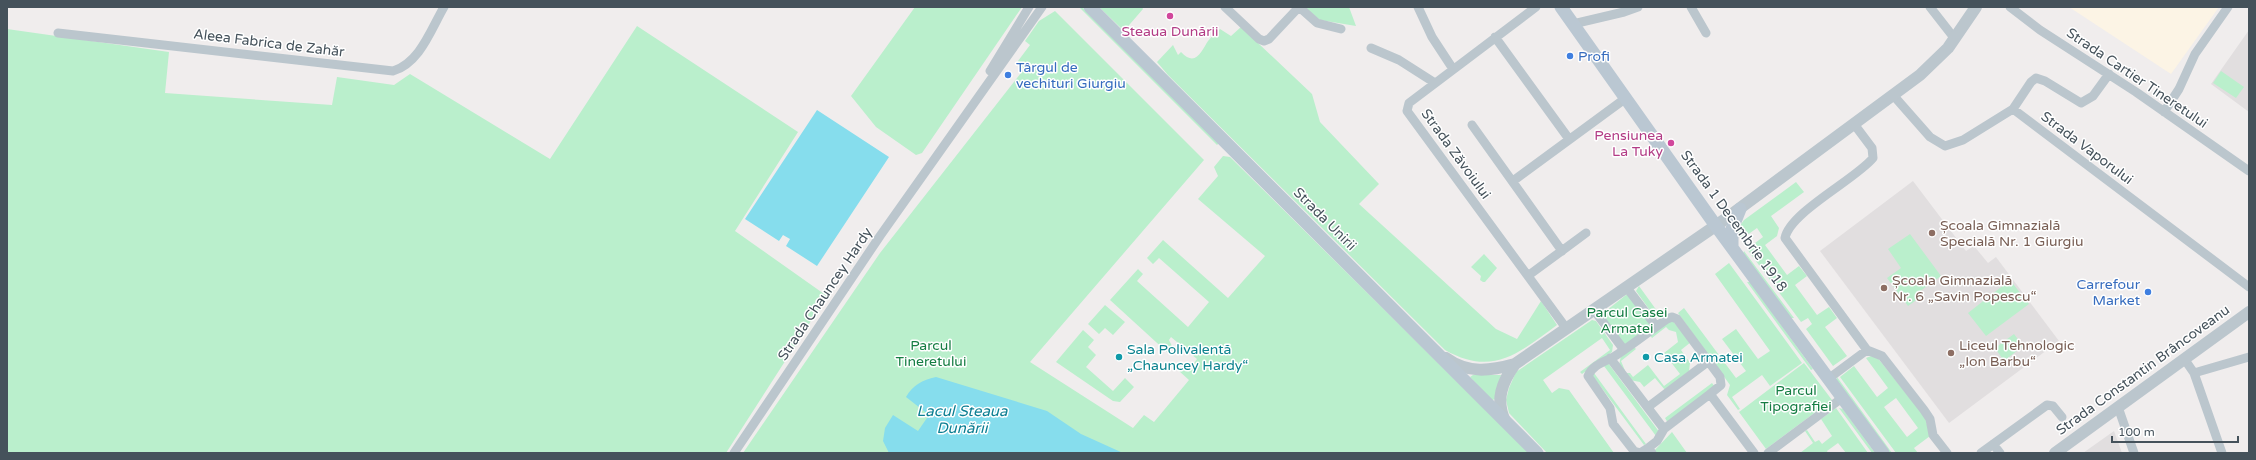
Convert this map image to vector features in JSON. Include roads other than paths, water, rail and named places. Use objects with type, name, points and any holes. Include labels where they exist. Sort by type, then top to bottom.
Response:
[{"type":"main road","name":"Strada Unirii","points":[[1090,7],[1537,453]]},
{"type":"main road","name":"Strada 1 Decembrie 1918","points":[[1560,7],[1716,226],[1882,453]]},
{"type":"main road","points":[[1732,247],[1732,229],[1740,209]]},
{"type":"street","name":"Aleea Fabrica de Zahăr","points":[[58,33],[393,71],[405,67],[415,57],[444,7]]},
{"type":"street","name":"Strada Chauncey Hardy","points":[[940,150],[1029,7]]},
{"type":"street","name":"Strada Chauncey Hardy","points":[[734,453],[940,150],[1042,7]]},
{"type":"street","points":[[1231,9],[1259,39],[1264,41],[1269,39],[1299,7],[1317,23],[1341,29]]},
{"type":"street","points":[[1418,7],[1432,37],[1453,69]]},
{"type":"street","name":"Strada Zăvoiului","points":[[1536,7],[1410,102],[1407,108],[1408,114],[1529,275],[1566,328]]},
{"type":"street","points":[[1573,24],[1624,12],[1638,7]]},
{"type":"street","points":[[1691,7],[1706,33]]},
{"type":"street","points":[[1930,7],[1955,39]]},
{"type":"street","points":[[1435,350],[1459,366],[1471,370],[1492,370],[1515,364],[1740,209],[1893,95],[1930,66],[1955,39],[1976,7]]},
{"type":"street","name":"Strada Cartier Tineretului","points":[[2010,7],[2040,30],[2109,74],[2249,171]]},
{"type":"street","points":[[2164,112],[2179,89],[2195,54],[2228,7]]},
{"type":"street","points":[[1495,37],[1569,139]]},
{"type":"street","points":[[1371,48],[1399,60],[1436,83]]},
{"type":"street","points":[[1893,95],[1930,137],[1945,146],[1963,140],[2013,110],[2031,82],[2036,78],[2045,81],[2081,103],[2093,96],[2109,74]]},
{"type":"street","points":[[1512,181],[1626,98]]},
{"type":"street","name":"Strada Vaporului","points":[[2013,110],[2249,287]]},
{"type":"street","points":[[1472,124],[1562,251]]},
{"type":"street","points":[[1854,124],[1872,148],[1873,158],[1812,205],[1789,229],[1785,238],[1867,350],[1882,356],[1924,410],[1930,419],[1933,435],[1947,453]]},
{"type":"street","points":[[1529,275],[1586,233]]},
{"type":"street","points":[[1627,288],[1656,326]]},
{"type":"street","points":[[1594,310],[1624,350]]},
{"type":"street","name":"Strada Constantin Brâncoveanu","points":[[2055,453],[2185,360],[2249,312]]},
{"type":"street","points":[[1668,318],[1676,318],[1709,361],[1720,377],[1722,383],[1720,387],[1664,429],[1650,450],[1640,453],[1634,451],[1612,424],[1610,408],[1589,378],[1591,371],[1624,350],[1668,318]]},
{"type":"street","points":[[1828,379],[1867,350]]},
{"type":"street","points":[[2194,373],[2249,357]]},
{"type":"street","points":[[1610,358],[1664,429]]},
{"type":"street","points":[[2185,360],[2194,373],[2222,453]]},
{"type":"street","points":[[1648,407],[1709,361]]},
{"type":"street","points":[[1505,421],[1500,410],[1500,394],[1507,376],[1515,364]]},
{"type":"street","points":[[1710,394],[1754,453]]},
{"type":"street","points":[[1768,453],[1842,398]]},
{"type":"street","points":[[1981,453],[2047,405],[2053,406],[2062,418]]},
{"type":"street","points":[[2118,407],[2134,453]]},
{"type":"street","points":[[1993,444],[2000,453]]},
{"type":"water","points":[[817,110],[889,157],[817,266],[786,246],[790,239],[783,235],[779,241],[745,219]]},
{"type":"water","name":"Lacul Steaua Dunării","points":[[936,377],[1047,411],[1081,434],[1123,453],[889,453],[883,441],[885,428],[893,415],[918,431],[929,415],[906,397],[918,384]]},
{"type":"place","name":"Steaua Dunării","points":[[1170,16]]},
{"type":"place","name":"Profi","points":[[1570,56]]},
{"type":"place","name":"Târgul de vechituri Giurgiu","points":[[1008,75]]},
{"type":"place","name":"Pensiunea La Tuky","points":[[1671,143]]},
{"type":"place","name":"Școala Gimnazială Specială Nr. 1 Giurgiu","points":[[1932,233]]},
{"type":"place","name":"Școala Gimnazială Nr. 6 „Savin Popescu“","points":[[1884,288]]},
{"type":"place","name":"Carrefour Market","points":[[2148,292]]},
{"type":"place","name":"Liceul Tehnologic „Ion Barbu“","points":[[1951,353]]},
{"type":"place","name":"Sala Polivalentă „Chauncey Hardy“","points":[[1119,357]]},
{"type":"place","name":"Casa Armatei","points":[[1646,357]]},
{"type":"park label","name":"Parcul Casei Armatei","points":[[1627,320]]},
{"type":"park label","name":"Parcul Tineretului","points":[[931,354]]},
{"type":"park label","name":"Parcul Tipografiei","points":[[1796,398]]}]
